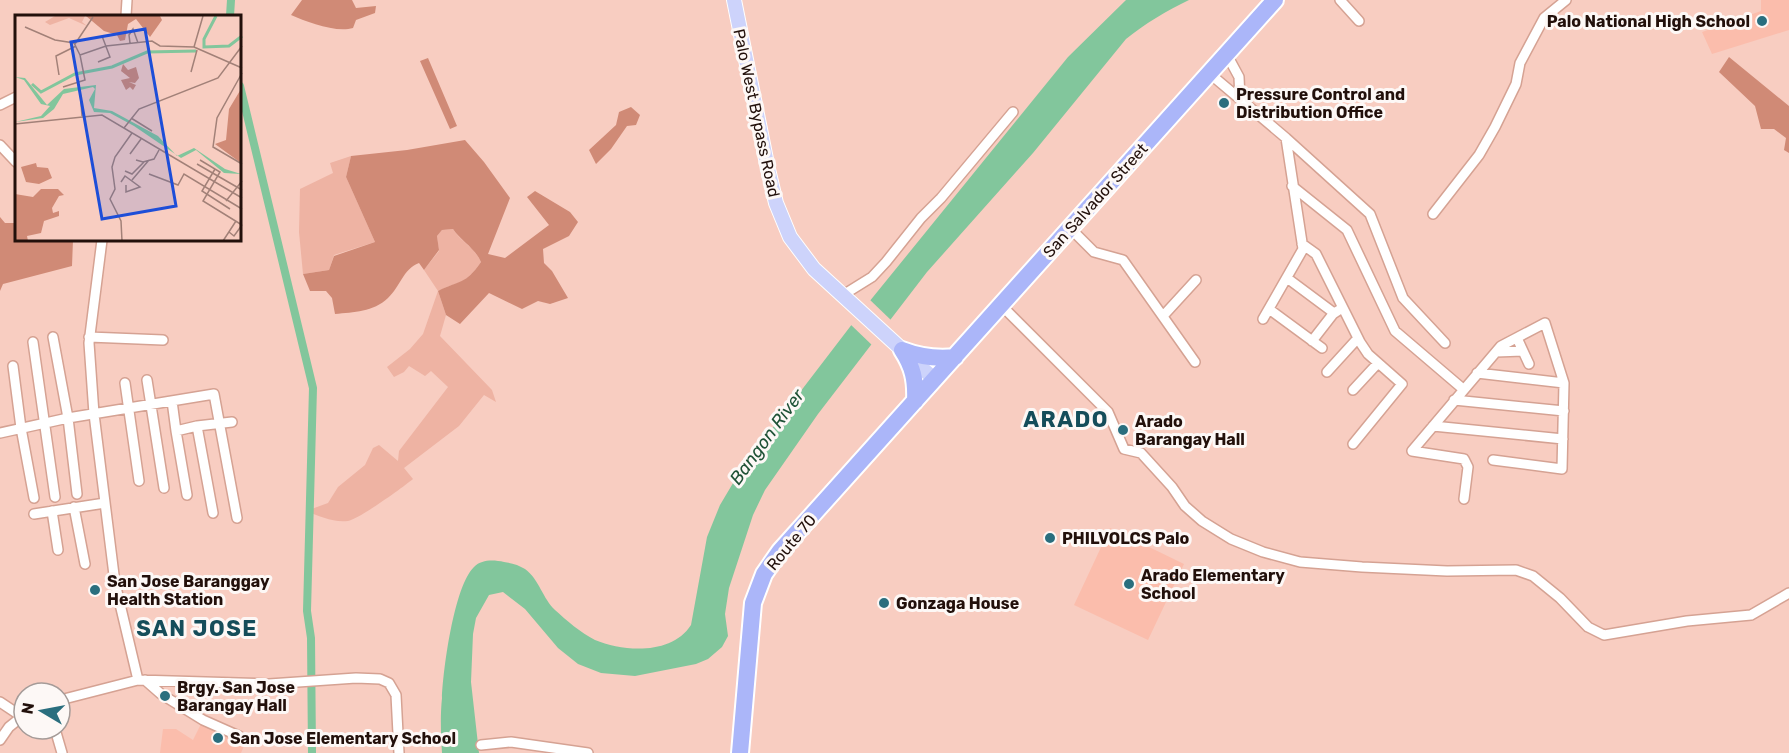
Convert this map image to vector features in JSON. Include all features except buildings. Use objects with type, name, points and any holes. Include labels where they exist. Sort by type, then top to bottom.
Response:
[{"type":"highway","name":"San Salvador Street","points":[[915,401],[1275,0]]},
{"type":"highway","points":[[897,346],[918,356],[955,357]]},
{"type":"highway","points":[[897,346],[911,365],[915,377],[915,401]]},
{"type":"highway","name":"Route 70","points":[[740,753],[753,603],[764,573],[780,551],[915,401]]},
{"type":"main road","name":"Palo West Bypass Road","points":[[734,0],[776,203],[790,237],[814,269],[934,380]]},
{"type":"street","points":[[126,15],[127,0]]},
{"type":"street","points":[[1340,0],[1359,21]]},
{"type":"street","points":[[1433,214],[1479,155],[1495,127],[1516,84],[1520,63],[1544,18],[1566,0]]},
{"type":"street","points":[[1226,53],[1239,77],[1240,99]]},
{"type":"street","points":[[1209,73],[1286,138],[1370,214],[1403,298],[1445,343]]},
{"type":"street","points":[[0,105],[15,98]]},
{"type":"street","points":[[845,298],[872,277],[886,262],[1013,112]]},
{"type":"street","points":[[1263,319],[1303,249],[1286,138]]},
{"type":"street","points":[[0,145],[15,161]]},
{"type":"street","points":[[1293,186],[1347,230],[1395,331],[1463,389]]},
{"type":"street","points":[[1070,228],[1094,252],[1123,260],[1195,362]]},
{"type":"street","points":[[102,242],[89,337],[94,414],[115,583],[141,680],[203,720],[239,736]]},
{"type":"street","points":[[1302,244],[1316,254],[1368,354],[1402,384],[1353,444]]},
{"type":"street","points":[[1287,278],[1334,313]]},
{"type":"street","points":[[1163,316],[1196,280]]},
{"type":"street","points":[[1001,305],[1108,412],[1124,449],[1141,453],[1172,487],[1185,506],[1202,521],[1232,539],[1263,552],[1300,562],[1362,567],[1447,571],[1516,570],[1533,576],[1560,597],[1588,627],[1604,635],[1687,621],[1751,615],[1789,593]]},
{"type":"street","points":[[1312,341],[1334,313],[1344,307]]},
{"type":"street","points":[[1269,309],[1322,348]]},
{"type":"street","points":[[1464,499],[1468,467],[1464,459],[1412,451],[1501,346],[1545,323],[1564,383],[1562,469],[1493,460]]},
{"type":"street","points":[[53,337],[68,418],[77,494]]},
{"type":"street","points":[[89,337],[163,340]]},
{"type":"street","points":[[1328,372],[1358,338]]},
{"type":"street","points":[[1517,338],[1529,364]]},
{"type":"street","points":[[33,342],[55,497]]},
{"type":"street","points":[[1496,352],[1523,351]]},
{"type":"street","points":[[1353,390],[1378,363]]},
{"type":"street","points":[[14,366],[21,428],[34,498]]},
{"type":"street","points":[[1477,374],[1564,383]]},
{"type":"street","points":[[147,380],[164,488]]},
{"type":"street","points":[[125,383],[139,482]]},
{"type":"street","points":[[0,433],[68,418],[214,394],[237,518]]},
{"type":"street","points":[[1454,400],[1564,411]]},
{"type":"street","points":[[172,401],[187,495]]},
{"type":"street","points":[[176,431],[232,422]]},
{"type":"street","points":[[197,426],[213,513]]},
{"type":"street","points":[[1432,426],[1563,440]]},
{"type":"street","points":[[34,514],[105,503]]},
{"type":"street","points":[[74,507],[85,564]]},
{"type":"street","points":[[52,511],[58,550]]},
{"type":"street","points":[[72,697],[141,680],[269,684],[372,678],[389,683],[396,694],[399,753]]},
{"type":"street","points":[[0,740],[12,724]]},
{"type":"street","points":[[481,745],[511,742],[588,753]]},
{"type":"shaded area","points":[[302,0],[352,0],[356,8],[376,6],[375,13],[356,20],[353,28],[338,29],[313,24],[291,15]]},
{"type":"shaded area","name":"Palo National High School","points":[[1761,0],[1789,0],[1789,30],[1712,54],[1702,32],[1761,11]]},
{"type":"shaded area","points":[[1729,57],[1789,106],[1789,153],[1784,150],[1786,138],[1774,129],[1761,129],[1755,106],[1719,72]]},
{"type":"shaded area","points":[[428,58],[457,126],[450,129],[420,61]]},
{"type":"shaded area","points":[[631,107],[640,115],[636,125],[627,126],[611,149],[596,164],[589,150],[616,125],[619,112]]},
{"type":"shaded area","points":[[465,140],[510,198],[488,254],[505,258],[549,225],[527,197],[535,191],[570,212],[578,222],[569,236],[543,249],[544,263],[552,271],[568,298],[550,304],[538,301],[522,309],[489,293],[460,324],[446,315],[438,291],[462,281],[481,262],[453,229],[442,230],[437,236],[439,250],[424,270],[419,263],[409,269],[392,294],[382,303],[363,310],[335,314],[332,298],[326,291],[310,291],[303,274],[329,270],[334,256],[375,242],[346,177],[351,156],[407,150]]},
{"type":"shaded area","points":[[351,156],[346,177],[375,242],[334,255],[329,270],[303,274],[299,232],[300,189],[333,173],[330,163]]},
{"type":"shaded area","points":[[0,217],[5,223],[15,223],[15,242],[73,242],[72,266],[3,284],[0,291]]},
{"type":"shaded area","points":[[453,229],[481,262],[466,279],[438,291],[424,270],[439,251],[437,236],[442,230]]},
{"type":"shaded area","points":[[438,291],[446,315],[440,336],[492,390],[496,402],[484,395],[459,426],[404,468],[413,479],[361,515],[348,521],[337,521],[306,511],[328,503],[338,487],[365,465],[373,448],[379,445],[398,461],[399,451],[448,387],[431,371],[425,376],[409,366],[404,372],[394,377],[387,367],[410,349],[423,334]]},
{"type":"shaded area","name":"Arado Elementary School","points":[[1110,528],[1184,564],[1148,640],[1074,605]]},
{"type":"shaded area","name":"San Jose Elementary School","points":[[203,720],[246,741],[241,753],[160,753],[163,729],[176,729],[193,740]]},
{"type":"water","name":"Bangon River","points":[[1126,0],[1189,0],[1172,8],[1126,39],[1033,153],[927,272],[818,414],[765,490],[753,515],[729,588],[725,614],[728,636],[722,647],[708,659],[696,664],[635,676],[601,673],[578,664],[558,648],[525,609],[503,592],[489,595],[476,618],[473,634],[471,682],[479,753],[442,753],[441,712],[447,649],[455,609],[467,577],[474,567],[484,561],[518,565],[530,573],[555,610],[584,634],[607,644],[647,648],[672,642],[683,635],[691,625],[707,537],[720,505],[742,468],[869,302],[1068,57]]},
{"type":"pier","points":[[868,298],[893,322],[874,347],[849,323]]},
{"type":"waterway","points":[[230,15],[231,0]]},
{"type":"waterway","points":[[242,94],[313,388],[307,611],[311,638],[312,753]]},
{"type":"place","name":"Palo National High School","points":[[1762,21]]},
{"type":"place","name":"Pressure Control and Distribution Office","points":[[1224,103]]},
{"type":"place","name":"Arado Barangay Hall","points":[[1123,430]]},
{"type":"place","name":"PHILVOLCS Palo","points":[[1050,538]]},
{"type":"place","name":"Arado Elementary School","points":[[1129,584]]},
{"type":"place","name":"San Jose Baranggay Health Station","points":[[95,590]]},
{"type":"place","name":"Gonzaga House","points":[[884,603]]},
{"type":"place","name":"Brgy. San Jose Barangay Hall","points":[[165,696]]},
{"type":"place","name":"San Jose Elementary School","points":[[218,738]]},
{"type":"district","name":"ARADO","points":[[1066,419]]},
{"type":"district","name":"SAN JOSE","points":[[197,628]]}]
